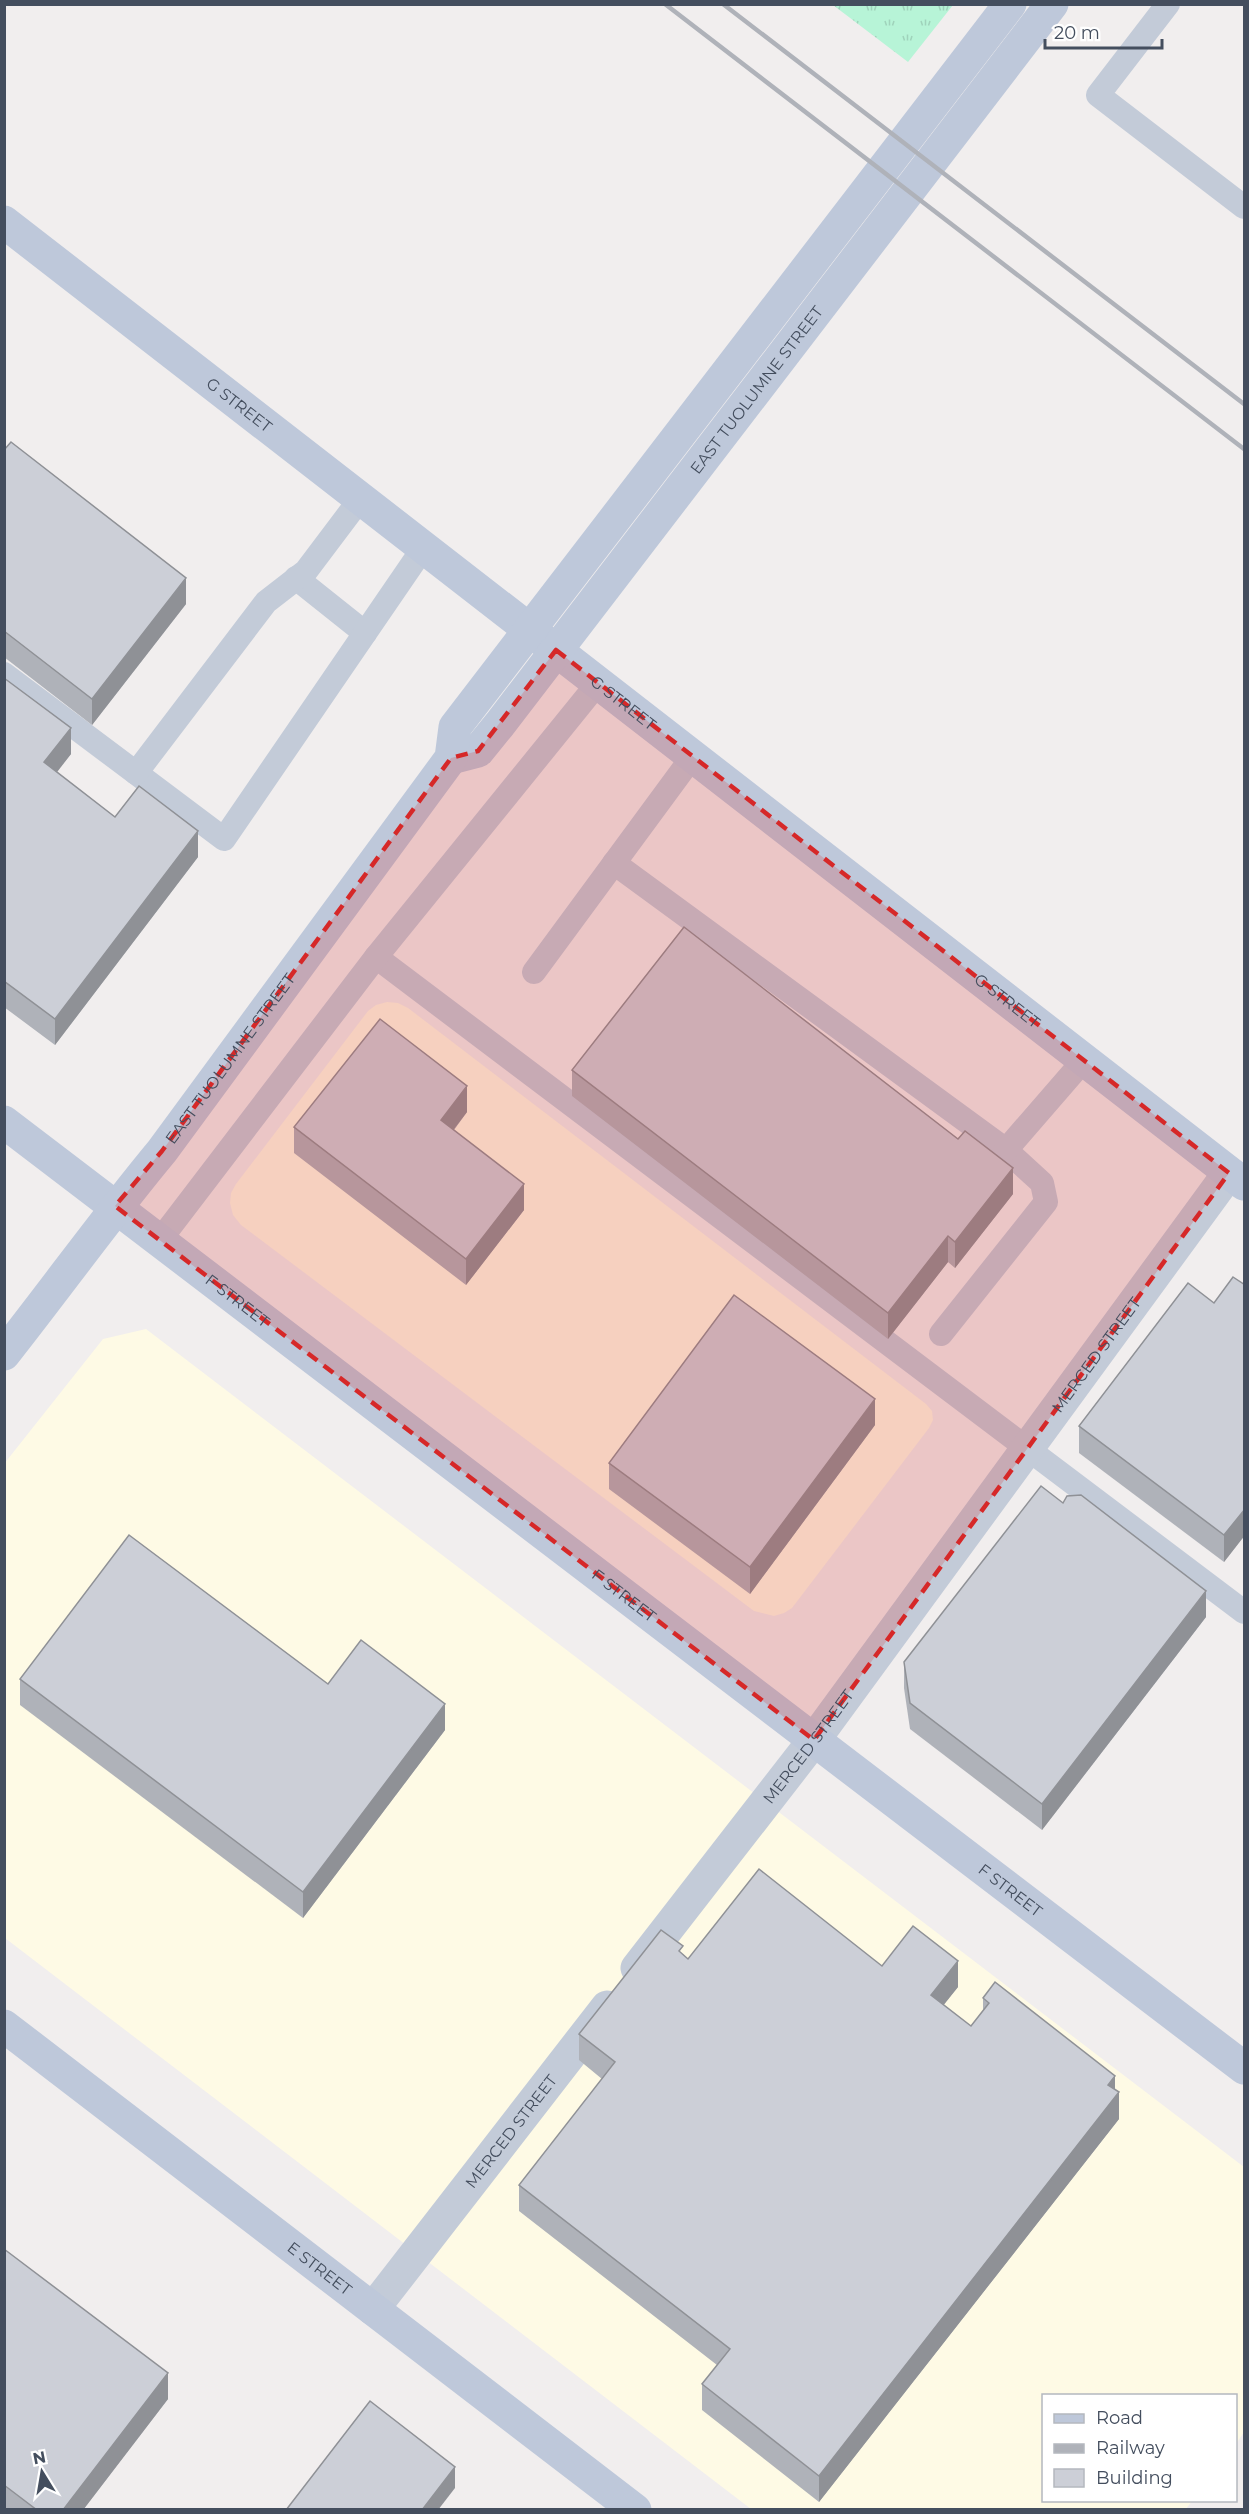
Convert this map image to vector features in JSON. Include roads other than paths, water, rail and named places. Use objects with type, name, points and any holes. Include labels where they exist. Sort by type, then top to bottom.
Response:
[{"type":"street","name":"EAST TUOLUMNE STREET","points":[[4,1354],[74,1266],[115,1206],[162,1151],[451,758],[455,727],[1010,4]]},
{"type":"street","name":"EAST TUOLUMNE STREET","points":[[451,758],[478,751],[500,724],[1052,4]]},
{"type":"street","name":"G STREET","points":[[4,222],[1237,1179]]},
{"type":"street","name":"F STREET","points":[[4,1122],[1245,2068]]},
{"type":"street","name":"MERCED STREET","points":[[373,2309],[814,1740],[1028,1448],[1237,1179]]},
{"type":"street","name":"E STREET","points":[[4,2026],[634,2510]]},
{"type":"lane","points":[[1163,11],[1098,95],[1245,207]]},
{"type":"lane","points":[[136,773],[266,602],[306,571],[361,498]]},
{"type":"lane","points":[[4,674],[224,838],[424,547]]},
{"type":"lane","points":[[296,578],[365,633]]},
{"type":"lane","points":[[160,1240],[376,957],[598,683]]},
{"type":"lane","points":[[534,972],[693,756]]},
{"type":"lane","points":[[614,863],[1006,1150],[1042,1183],[1046,1203],[941,1334]]},
{"type":"lane","points":[[376,957],[1245,1612]]},
{"type":"lane","points":[[1006,1150],[1084,1060]]},
{"type":"railway","points":[[665,4],[1244,449]]},
{"type":"railway","points":[[723,4],[1244,404]]}]
